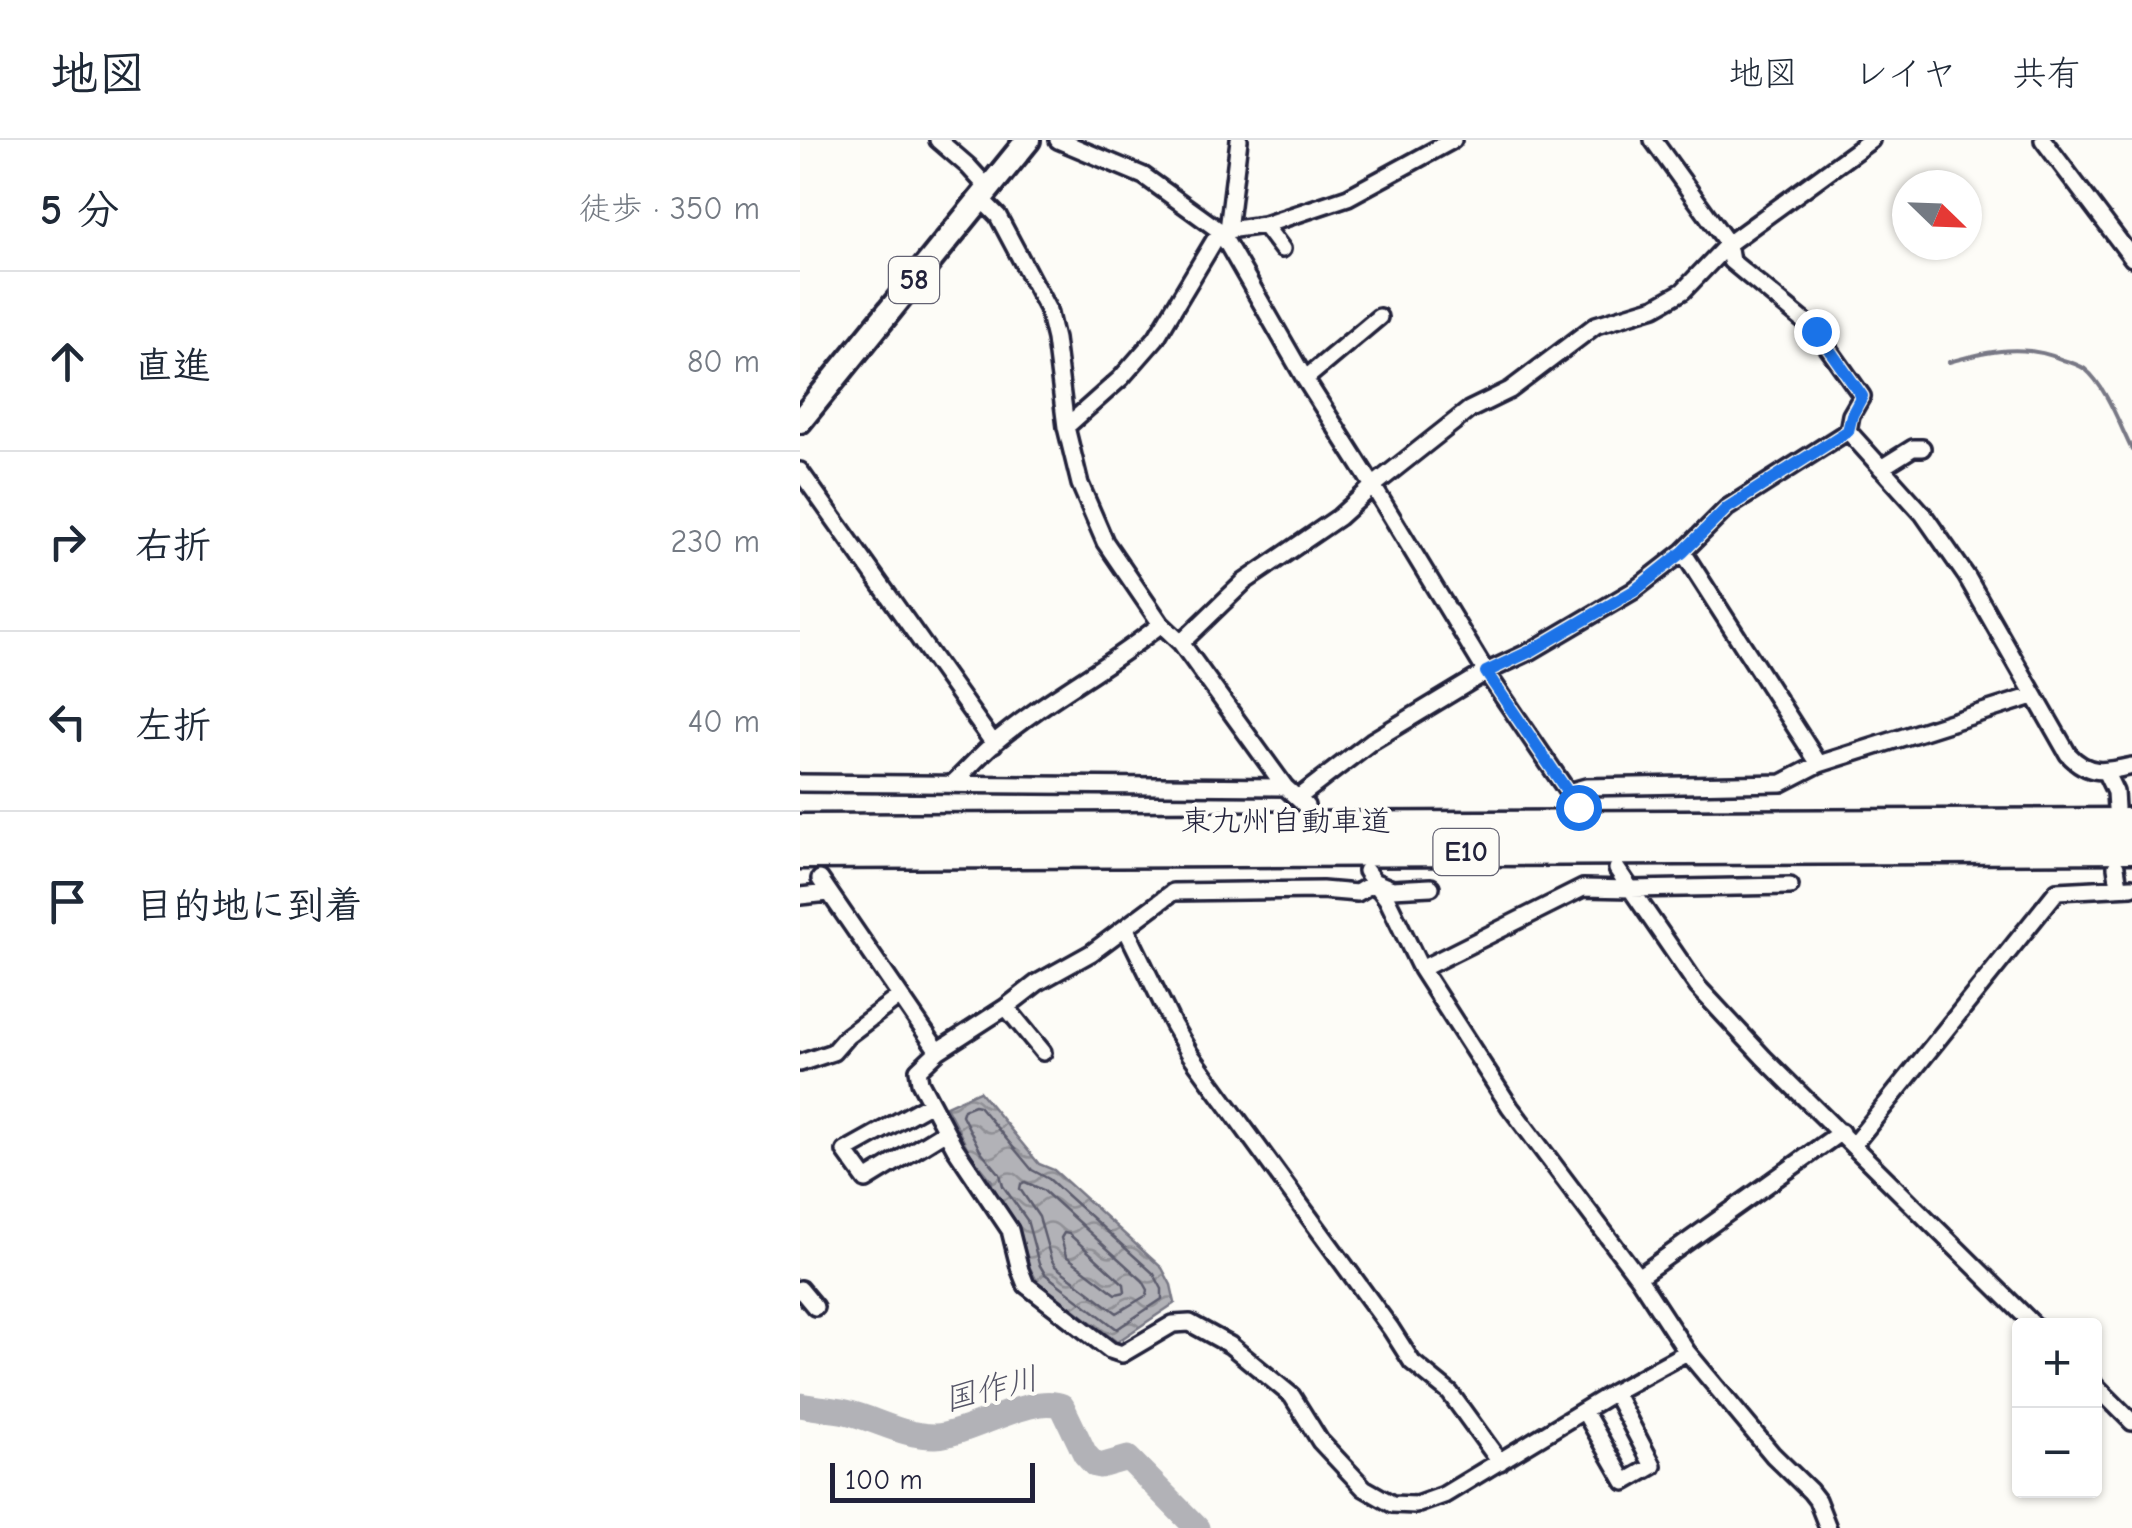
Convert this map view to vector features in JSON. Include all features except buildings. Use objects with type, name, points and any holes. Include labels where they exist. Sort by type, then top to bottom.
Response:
[{"type":"highway","name":"東九州自動車道","points":[[800,829],[2124,815]]},
{"type":"highway","name":"東九州自動車道","points":[[800,854],[2124,857]]},
{"type":"main road","name":"58","points":[[800,420],[1028,140]]},
{"type":"street","points":[[938,140],[968,166],[1048,310],[1066,426],[1080,484],[1104,542],[1285,787],[1302,801],[1372,741],[1486,672],[1531,651],[1634,591],[1683,552],[1727,508],[1848,431],[1862,396],[1816,331],[1732,262],[1728,244],[1653,140]]},
{"type":"street","points":[[1058,140],[1144,176],[1224,231],[1305,379],[1486,672],[1578,807]]},
{"type":"street","points":[[1066,426],[1121,378],[1156,338],[1224,231],[1239,140]]},
{"type":"street","points":[[1224,231],[1264,225],[1348,198],[1453,140]]},
{"type":"street","points":[[1181,642],[1244,582],[1339,517],[1469,410],[1510,390],[1596,326],[1655,307],[1683,292],[1728,244],[1870,140]]},
{"type":"street","points":[[2043,140],[2132,258]]},
{"type":"street","points":[[1264,225],[1282,249]]},
{"type":"street","points":[[1305,379],[1379,317]]},
{"type":"street","points":[[1848,431],[1923,514],[1968,577],[2068,754],[2086,769],[2104,771],[2132,766]]},
{"type":"street","points":[[1881,468],[1913,448],[1922,448]]},
{"type":"street","points":[[800,470],[994,744]]},
{"type":"street","points":[[1683,552],[1819,764]]},
{"type":"street","points":[[954,783],[994,744],[1162,624]]},
{"type":"street","points":[[1568,792],[1586,786],[1782,783],[1819,764],[2033,696]]},
{"type":"street","points":[[2104,771],[2124,815]]},
{"type":"street","points":[[800,784],[1285,787]]},
{"type":"street","points":[[1854,1144],[2056,892],[2126,887],[2124,857]]},
{"type":"street","points":[[1617,870],[1698,987],[1764,1058],[2027,1318]]},
{"type":"street","points":[[1370,876],[1392,889],[1431,887]]},
{"type":"street","points":[[1370,876],[1357,893],[1174,892],[1091,954],[1037,983],[938,1051],[918,1070],[920,1082],[955,1148],[1010,1230],[1026,1285],[1110,1350],[1122,1354],[1173,1324],[1190,1323],[1230,1345],[1292,1396],[1320,1441],[1364,1488],[1392,1504],[1416,1505],[1444,1495],[1688,1352]]},
{"type":"street","points":[[1370,876],[1386,899],[1420,969],[1510,1107],[1638,1277],[1688,1352],[1773,1456],[1810,1490],[1828,1528]]},
{"type":"street","points":[[820,879],[938,1051]]},
{"type":"street","points":[[1420,969],[1583,888],[1790,886]]},
{"type":"street","points":[[800,896],[830,893]]},
{"type":"street","points":[[1126,929],[1190,1054],[1412,1362],[1450,1394],[1500,1462]]},
{"type":"street","points":[[800,1063],[833,1052],[847,1036],[900,996]]},
{"type":"street","points":[[1006,1007],[1043,1052]]},
{"type":"street","points":[[931,1103],[845,1151],[866,1180],[946,1130]]},
{"type":"street","points":[[1638,1277],[1840,1132]]},
{"type":"street","points":[[800,1289],[815,1307]]},
{"type":"street","points":[[1584,1411],[1626,1482],[1654,1466],[1614,1392]]},
{"type":"street","points":[[2102,1392],[2132,1422]]},
{"type":"water","points":[[979,1091],[1039,1164],[1054,1170],[1162,1268],[1175,1303],[1117,1342],[1037,1281],[1018,1225],[971,1155],[946,1106]]},
{"type":"waterway","points":[[1949,362],[2021,350],[2080,366],[2093,376],[2106,396],[2132,450]]},
{"type":"waterway","name":"国作川","points":[[800,1405],[846,1412],[924,1436],[950,1434],[1035,1405],[1062,1406],[1085,1454],[1095,1465],[1128,1458],[1197,1528]]},
{"type":"route","points":[[1578,807],[1486,672],[1531,651],[1634,591],[1683,552],[1727,508],[1848,431],[1862,396],[1816,331]]}]
